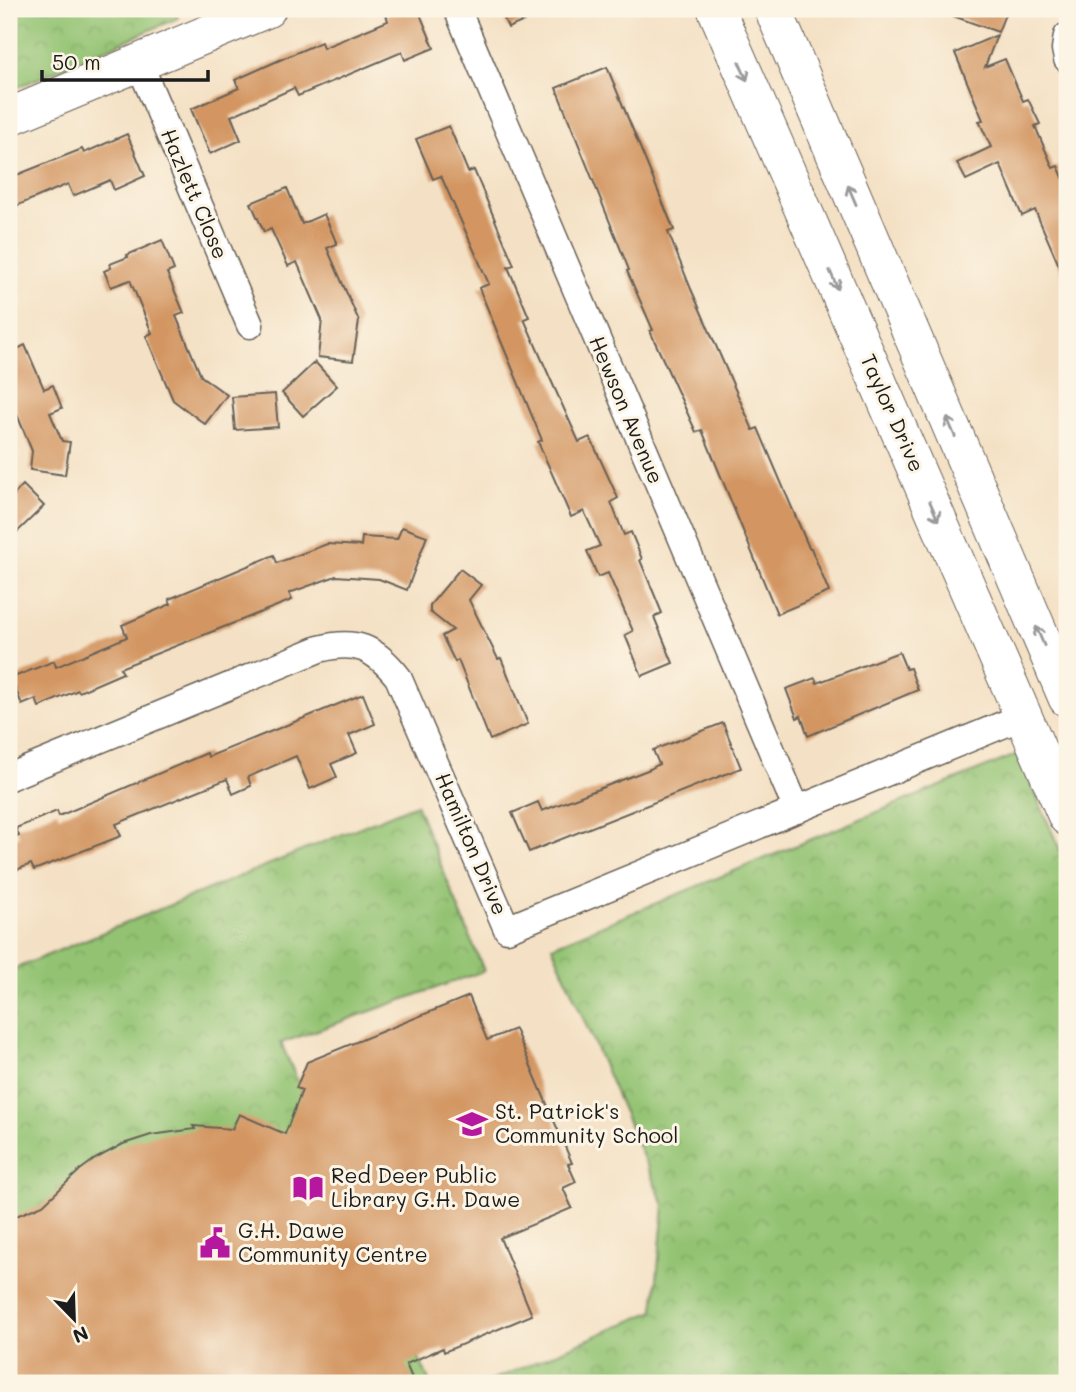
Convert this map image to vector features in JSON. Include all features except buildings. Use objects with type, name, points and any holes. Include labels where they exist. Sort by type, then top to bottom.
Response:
[{"type":"main road","points":[[9,117],[139,63],[209,20],[267,9]]},
{"type":"main road","name":"Taylor Drive","points":[[716,9],[1067,817]]},
{"type":"main road","points":[[773,9],[1067,698]]},
{"type":"street","name":"Hewson Avenue","points":[[457,9],[797,810]]},
{"type":"street","points":[[1067,36],[1067,59]]},
{"type":"street","name":"Hazlett Close","points":[[139,63],[250,325]]},
{"type":"street","name":"Hamilton Drive","points":[[9,777],[318,649],[345,644],[357,645],[380,657],[398,677],[507,929],[1024,716]]},
{"type":"green space","points":[[9,9],[175,9],[178,18],[9,91]]},
{"type":"green space","points":[[1018,754],[1067,866],[1067,1383],[486,1383],[654,1311],[664,1205],[552,946]]},
{"type":"green space","points":[[416,804],[484,971],[281,1043],[430,1383],[30,1383],[9,1334],[9,971]]},
{"type":"place","name":"St. Patrick's Community School","points":[[472,1124]]},
{"type":"place","name":"Red Deer Public Library G.H. Dawe","points":[[308,1188]]},
{"type":"place","name":"G.H. Dawe Community Centre","points":[[215,1243]]}]
